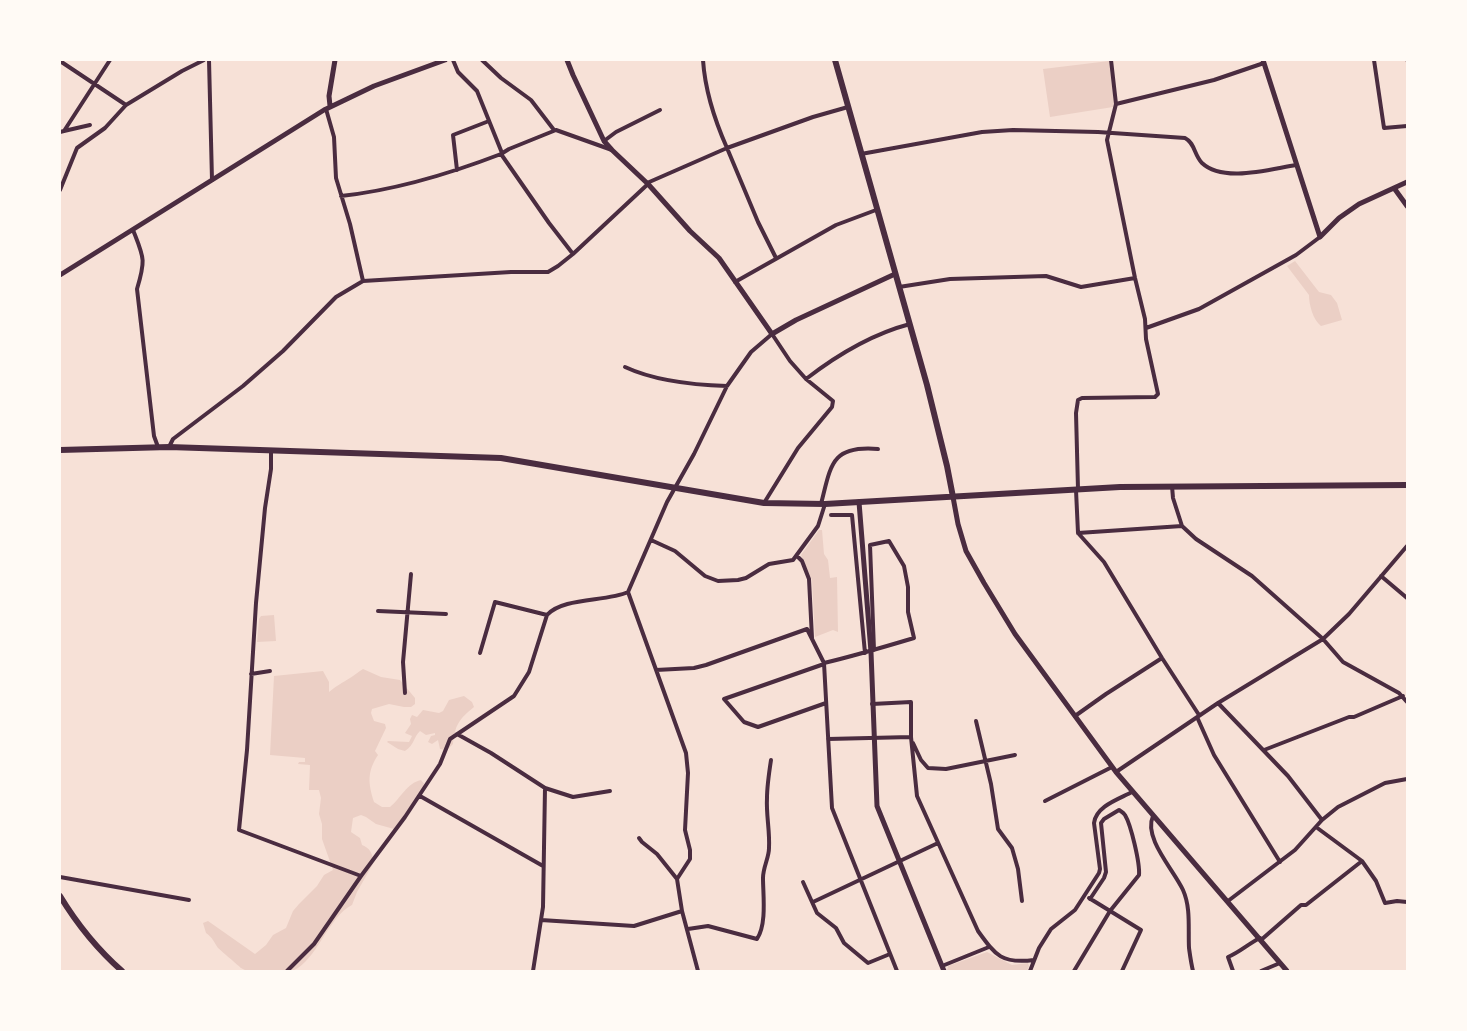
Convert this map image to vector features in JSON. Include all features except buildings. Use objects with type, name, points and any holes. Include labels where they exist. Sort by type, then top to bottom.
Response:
[{"type":"main road","points":[[835,60],[943,446],[953,497]]},
{"type":"main road","points":[[60,450],[169,447],[501,458],[764,503],[823,504],[1172,486],[1407,485]]},
{"type":"main road","points":[[60,896],[82,929],[122,971]]},
{"type":"street","points":[[62,132],[110,60]]},
{"type":"street","points":[[60,190],[77,148],[105,128],[126,105],[204,60]]},
{"type":"street","points":[[210,60],[212,180]]},
{"type":"street","points":[[335,60],[328,108],[334,137],[336,178],[350,224],[363,281]]},
{"type":"street","points":[[60,275],[328,108],[374,86],[445,60]]},
{"type":"street","points":[[453,60],[458,72],[477,91],[502,153],[528,193],[573,254]]},
{"type":"street","points":[[482,60],[501,78],[531,100],[554,130]]},
{"type":"street","points":[[567,60],[572,75],[604,141],[648,184],[690,231],[719,258],[790,361],[806,378],[833,401],[832,407],[798,448],[764,503]]},
{"type":"street","points":[[703,60],[712,104],[720,130],[758,222],[776,258]]},
{"type":"street","points":[[1111,60],[1116,104],[1107,140],[1158,394],[1155,397],[1082,398],[1078,400],[1076,414],[1078,533],[1104,562],[1198,716],[1214,755],[1280,862]]},
{"type":"street","points":[[1374,60],[1384,128],[1407,126]]},
{"type":"street","points":[[60,61],[126,105]]},
{"type":"street","points":[[1116,104],[1214,80],[1263,62],[1320,237]]},
{"type":"street","points":[[169,447],[173,439],[243,386],[284,351],[336,297],[363,281],[511,272],[547,274],[573,254],[648,184],[727,148],[813,117],[848,107]]},
{"type":"street","points":[[604,141],[616,132],[660,110]]},
{"type":"street","points":[[457,170],[453,136],[490,121]]},
{"type":"street","points":[[62,132],[90,125]]},
{"type":"street","points":[[342,196],[404,186],[457,170],[554,130],[612,150]]},
{"type":"street","points":[[862,154],[982,132],[1013,130],[1098,132],[1185,138],[1193,146],[1201,162],[1210,169],[1226,172],[1240,174],[1296,165]]},
{"type":"street","points":[[1146,328],[1199,309],[1296,255],[1320,237],[1348,211],[1407,182]]},
{"type":"street","points":[[1394,188],[1407,206]]},
{"type":"street","points":[[735,282],[836,225],[876,210]]},
{"type":"street","points":[[132,230],[143,254],[142,274],[138,290],[154,436],[158,447]]},
{"type":"street","points":[[287,971],[314,944],[420,796],[440,764],[450,739],[514,696],[529,672],[547,615],[553,608],[622,595],[628,592],[667,502],[694,454],[727,386],[751,352],[772,334],[796,320],[895,274]]},
{"type":"street","points":[[899,287],[950,279],[1046,276],[1081,287],[1135,278]]},
{"type":"street","points":[[806,378],[835,357],[891,329],[910,324]]},
{"type":"street","points":[[625,367],[656,378],[727,386]]},
{"type":"street","points":[[650,540],[674,551],[705,576],[718,581],[726,582],[746,578],[767,565],[788,562],[796,556],[818,526],[834,463],[839,456],[844,452],[861,448],[878,450]]},
{"type":"street","points":[[271,450],[271,470],[265,508],[256,603],[247,750],[239,830],[361,876]]},
{"type":"street","points":[[1172,486],[1173,498],[1182,526],[1196,539],[1252,576],[1323,639],[1350,667],[1374,678],[1399,693],[1407,702]]},
{"type":"street","points":[[953,497],[962,539],[974,567],[1016,634],[1114,770],[1287,971]]},
{"type":"street","points":[[859,502],[870,652],[877,806],[943,968],[990,948]]},
{"type":"street","points":[[831,516],[852,515],[870,652]]},
{"type":"street","points":[[1078,533],[1182,526]]},
{"type":"street","points":[[826,703],[758,726],[744,722],[724,699],[824,664],[870,652],[914,638],[908,612],[908,587],[904,566],[889,541],[870,545],[870,652]]},
{"type":"street","points":[[1045,801],[1114,770],[1218,703],[1323,639],[1350,614],[1407,546]]},
{"type":"street","points":[[796,556],[802,561],[809,579],[812,638]]},
{"type":"street","points":[[405,693],[403,662],[411,574]]},
{"type":"street","points":[[1381,576],[1407,598]]},
{"type":"street","points":[[628,592],[688,761],[685,830],[690,850],[690,859],[677,879]]},
{"type":"street","points":[[480,653],[494,602],[547,615]]},
{"type":"street","points":[[378,611],[446,614]]},
{"type":"street","points":[[656,670],[694,668],[706,665],[807,629],[824,664],[832,808],[897,971]]},
{"type":"street","points":[[1075,716],[1162,658]]},
{"type":"street","points":[[252,674],[270,671]]},
{"type":"street","points":[[1264,750],[1354,717],[1403,696]]},
{"type":"street","points":[[872,704],[911,702],[917,796],[978,931],[990,948],[1002,957],[1013,962],[1034,960]]},
{"type":"street","points":[[1218,703],[1288,776],[1322,820]]},
{"type":"street","points":[[976,721],[992,789],[998,829],[1012,848],[1018,869],[1022,901]]},
{"type":"street","points":[[457,734],[491,753],[545,788],[575,798],[610,791]]},
{"type":"street","points":[[828,740],[912,739]]},
{"type":"street","points":[[912,739],[921,760],[928,768],[946,769],[1015,755]]},
{"type":"street","points":[[688,929],[708,926],[757,939],[760,934],[763,910],[763,876],[765,862],[769,853],[770,831],[766,796],[771,760]]},
{"type":"street","points":[[1228,901],[1295,850],[1322,820],[1338,807],[1384,783],[1407,779]]},
{"type":"street","points":[[533,971],[543,907],[545,788]]},
{"type":"street","points":[[1030,971],[1038,948],[1051,929],[1075,910],[1100,869],[1095,818],[1099,811],[1132,792]]},
{"type":"street","points":[[420,796],[543,866]]},
{"type":"street","points":[[1074,971],[1110,911],[1139,875],[1140,868],[1132,834],[1125,814],[1119,810],[1102,823],[1106,872],[1090,898]]},
{"type":"street","points":[[1153,816],[1150,824],[1158,850],[1176,876],[1188,904],[1189,950],[1193,971]]},
{"type":"street","points":[[1316,827],[1362,862],[1376,880],[1385,904],[1397,901],[1407,902]]},
{"type":"street","points":[[639,838],[657,854],[677,879],[682,911],[698,971]]},
{"type":"street","points":[[813,902],[938,844]]},
{"type":"street","points":[[1233,971],[1228,957],[1244,950],[1247,945],[1260,939],[1301,906],[1306,905],[1362,862]]},
{"type":"street","points":[[60,877],[189,900]]},
{"type":"street","points":[[803,882],[817,913],[836,928],[844,943],[868,964],[890,954]]},
{"type":"street","points":[[1085,896],[1141,930],[1122,971]]},
{"type":"street","points":[[541,920],[634,926],[682,911]]},
{"type":"street","points":[[1261,971],[1280,964]]},
{"type":"shaded area","points":[[1109,61],[1113,107],[1050,117],[1043,69]]},
{"type":"shaded area","points":[[1295,261],[1319,292],[1331,295],[1337,303],[1342,320],[1321,326],[1318,323],[1312,312],[1309,295],[1287,266]]},
{"type":"shaded area","points":[[819,530],[822,530],[824,554],[828,560],[830,578],[837,577],[838,632],[833,630],[815,637],[812,580],[801,555]]},
{"type":"shaded area","points":[[274,615],[276,641],[257,642],[259,619],[261,616]]},
{"type":"shaded area","points":[[363,669],[381,677],[400,680],[415,698],[415,704],[411,707],[389,704],[372,709],[371,713],[374,721],[385,724],[386,728],[375,751],[378,755],[370,772],[374,802],[382,807],[390,807],[408,787],[421,780],[425,785],[423,791],[394,829],[376,824],[361,815],[353,818],[351,832],[360,838],[362,845],[369,849],[374,862],[352,905],[336,919],[302,965],[288,971],[244,970],[218,948],[206,933],[203,923],[208,921],[255,954],[266,945],[273,935],[286,928],[293,911],[317,886],[324,875],[333,870],[322,839],[322,824],[319,814],[321,798],[319,790],[309,790],[310,765],[298,764],[299,762],[305,762],[305,758],[270,755],[274,676],[323,671],[329,682],[329,692]]},
{"type":"shaded area","points":[[464,696],[472,702],[474,707],[459,723],[453,744],[447,750],[440,749],[438,740],[432,744],[428,742],[435,733],[426,735],[420,731],[411,746],[405,751],[387,742],[409,742],[412,736],[405,733],[411,724],[410,719],[412,715],[417,717],[423,710],[439,713],[443,711],[449,700]]},
{"type":"shaded area","points":[[987,952],[1012,965],[1028,963],[1027,971],[947,971],[948,966]]}]
